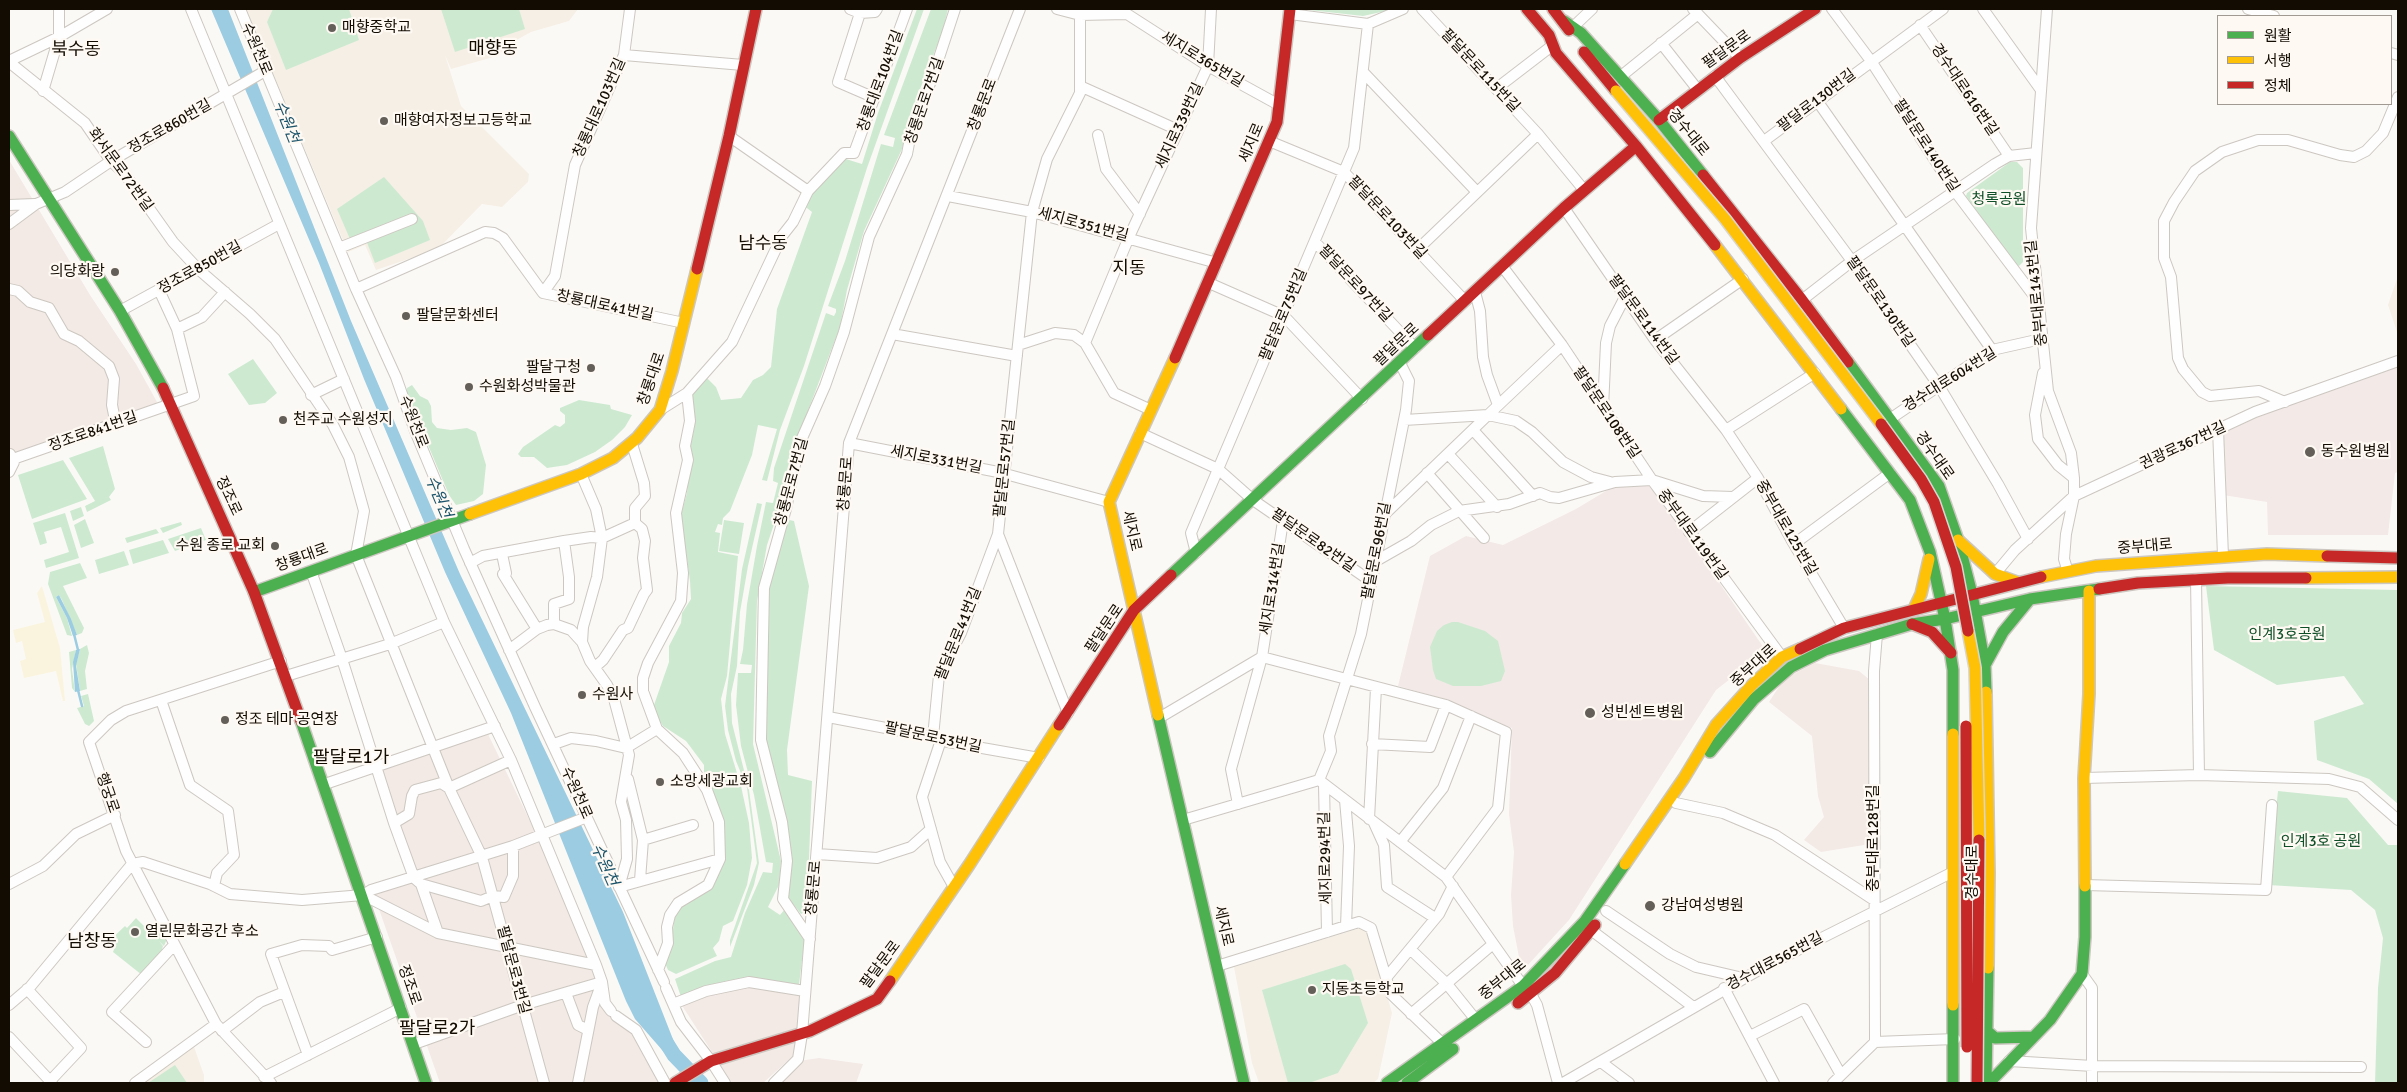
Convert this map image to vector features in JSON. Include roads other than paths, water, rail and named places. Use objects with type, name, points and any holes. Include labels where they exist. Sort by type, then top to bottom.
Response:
[{"type":"main road","name":"창룡대로","points":[[254,592],[581,474],[613,458],[632,444],[660,410],[684,323],[729,136],[756,9]]},
{"type":"main road","name":"경수대로","points":[[1527,9],[1551,40],[1556,53],[1636,146],[1744,279],[1910,500],[1930,552],[1946,619],[1953,670],[1955,1039],[1953,1083]]},
{"type":"main road","name":"경수대로","points":[[1553,9],[1568,24],[1581,33],[1658,120],[1802,300],[1939,486],[1958,540],[1972,594],[1984,666],[1989,873],[1988,1083]]},
{"type":"main road","name":"팔달문로","points":[[1658,120],[1740,58],[1815,9]]},
{"type":"main road","name":"세지로","points":[[1244,1083],[1109,502],[1209,282],[1277,122],[1290,11]]},
{"type":"main road","name":"경수대로","points":[[1568,24],[1574,39],[1613,94]]},
{"type":"main road","name":"경수대로","points":[[1551,40],[1565,46],[1613,94]]},
{"type":"main road","points":[[1613,94],[1797,328],[1909,478],[1931,523],[1950,584],[1963,650],[1966,722],[1966,1083]]},
{"type":"main road","points":[[1613,94],[1725,219],[1891,437],[1921,479],[1934,502],[1956,567],[1975,668],[1980,852],[1977,1083]]},
{"type":"main road","name":"정조로","points":[[9,137],[120,311],[172,404],[254,592],[281,661],[325,784],[426,1083]]},
{"type":"main road","name":"팔달문로","points":[[674,1083],[710,1062],[802,1034],[877,999],[954,887],[1134,610],[1362,399],[1564,208],[1636,146]]},
{"type":"main road","points":[[1958,540],[1995,574],[2016,582]]},
{"type":"main road","points":[[1914,609],[1922,594],[1930,552]]},
{"type":"main road","name":"중부대로","points":[[1407,1083],[1527,990],[1585,921],[1679,785],[1716,725],[1752,685],[1782,657],[1844,628],[2016,582],[2096,566],[2268,554],[2398,558]]},
{"type":"main road","name":"중부대로","points":[[1387,1083],[1476,1020],[1556,973],[1606,911],[1716,743],[1769,684],[1791,667],[1825,650],[1912,624],[1946,619],[2030,599],[2138,583],[2196,579],[2398,578]]},
{"type":"main road","points":[[1988,1083],[2050,1020],[2082,974],[2085,938],[2084,778],[2089,694],[2089,591]]},
{"type":"main road","points":[[1984,666],[2003,632],[2030,599]]},
{"type":"main road","points":[[1912,624],[1932,632],[1950,653]]},
{"type":"main road","points":[[1987,1031],[1995,1038],[2033,1037]]},
{"type":"street","points":[[43,91],[59,36],[59,9]]},
{"type":"street","points":[[9,61],[107,9]]},
{"type":"street","points":[[191,9],[230,92],[279,224],[444,622],[511,760],[596,965],[602,982],[605,1003],[614,1013],[636,1030],[665,1083]]},
{"type":"street","name":"수원천로","points":[[240,9],[264,71],[356,289],[396,376],[415,431],[470,563],[509,650],[681,1022],[725,1083]]},
{"type":"street","name":"창룡대로103번길","points":[[543,293],[555,276],[575,165],[624,54],[630,9]]},
{"type":"street","points":[[850,9],[860,13],[875,12],[877,9]]},
{"type":"street","name":"창룡대로104번길","points":[[808,191],[844,153],[854,153],[907,9]]},
{"type":"street","name":"창룡문로7번길","points":[[810,939],[784,899],[787,861],[782,822],[761,740],[764,588],[786,509],[799,445],[825,386],[844,332],[869,237],[907,154],[911,133],[934,73],[954,9]]},
{"type":"street","name":"창룡문로","points":[[802,1034],[849,443],[948,196],[1020,9]]},
{"type":"street","name":"세지로365번길","points":[[1057,9],[1080,12],[1128,11],[1208,66],[1279,105]]},
{"type":"street","name":"세지로339번길","points":[[1085,344],[1129,237],[1208,66],[1211,9]]},
{"type":"street","points":[[1290,11],[1368,24],[1403,9]]},
{"type":"street","name":"팔달문로115번길","points":[[1422,9],[1497,88],[1584,190]]},
{"type":"street","points":[[1568,24],[1592,9]]},
{"type":"street","name":"팔달문로140번길","points":[[1832,9],[1870,61],[1954,190],[2038,302]]},
{"type":"street","points":[[1870,61],[1943,9]]},
{"type":"street","points":[[1983,9],[2041,90]]},
{"type":"street","name":"중부대로143번길","points":[[2048,9],[2031,228],[2044,364],[2053,409],[2071,453],[2074,478],[2074,496],[2066,534],[2064,559],[2068,572]]},
{"type":"street","points":[[2248,9],[2270,15]]},
{"type":"street","points":[[1620,77],[1661,44],[1695,11],[1740,58]]},
{"type":"street","name":"팔달문로57번길","points":[[1068,713],[998,534],[1032,212],[1047,159],[1080,93],[1080,12]]},
{"type":"street","points":[[860,13],[838,82],[875,98]]},
{"type":"street","name":"팔달문로75번길","points":[[1196,553],[1191,533],[1354,148],[1368,24]]},
{"type":"street","name":"경수대로616번길","points":[[1920,25],[2009,156]]},
{"type":"street","points":[[1497,88],[1551,40]]},
{"type":"street","points":[[1661,44],[1698,90]]},
{"type":"street","points":[[624,54],[743,65]]},
{"type":"street","name":"화서문로72번길","points":[[9,61],[43,91],[85,123],[111,161],[124,173],[156,220],[198,269],[275,339],[311,395],[333,424],[349,457],[364,511],[356,555]]},
{"type":"street","name":"팔달로130번길","points":[[1764,141],[1870,61]]},
{"type":"street","name":"정조로860번길","points":[[36,204],[65,192],[111,161],[264,71]]},
{"type":"street","points":[[1363,72],[1477,192]]},
{"type":"street","name":"팔달문로130번길","points":[[1716,76],[1852,260],[1939,386],[1998,484],[2028,539]]},
{"type":"street","points":[[1080,86],[1178,130]]},
{"type":"street","points":[[2285,402],[2259,391],[2210,396],[2202,392],[2183,369],[2178,358],[2171,277],[2164,258],[2164,221],[2194,171],[2222,152],[2258,140],[2288,140],[2340,155],[2354,157],[2366,151],[2383,134],[2398,97]]},
{"type":"street","points":[[1818,102],[1992,350]]},
{"type":"street","points":[[1417,250],[1538,134]]},
{"type":"street","points":[[1098,135],[1106,169],[1140,214]]},
{"type":"street","points":[[660,410],[686,393],[732,342],[782,236],[793,222],[808,191],[729,136]]},
{"type":"street","name":"팔달문로103번길","points":[[1269,141],[1344,172],[1465,301]]},
{"type":"street","points":[[1802,300],[1852,260],[1954,190],[2009,156],[2036,153]]},
{"type":"street","name":"세지로351번길","points":[[948,196],[1032,212],[1129,237],[1217,263]]},
{"type":"street","points":[[9,205],[36,204]]},
{"type":"street","points":[[9,224],[36,204]]},
{"type":"street","name":"팔달문로114번길","points":[[1564,208],[1655,340],[1726,430]]},
{"type":"street","points":[[339,248],[412,219]]},
{"type":"street","name":"정조로850번길","points":[[120,311],[279,224]]},
{"type":"street","name":"창룡대로41번길","points":[[356,289],[485,232],[494,233],[503,238],[543,293],[684,323]]},
{"type":"street","name":"팔달문로97번길","points":[[1315,242],[1416,348]]},
{"type":"street","name":"팔달문로108번길","points":[[1502,266],[1562,345],[1652,480]]},
{"type":"street","points":[[1655,340],[1744,279]]},
{"type":"street","points":[[1209,282],[1284,316],[1362,399]]},
{"type":"street","points":[[9,289],[18,291],[30,302],[50,308],[64,334],[79,341],[109,366],[114,379],[112,405],[116,425]]},
{"type":"street","points":[[159,290],[177,329],[202,317],[225,292]]},
{"type":"street","points":[[1475,292],[1480,311],[1485,366],[1498,405]]},
{"type":"street","points":[[1603,408],[1606,343],[1610,326],[1626,298]]},
{"type":"street","name":"정조로841번길","points":[[11,456],[116,425],[194,396],[177,329]]},
{"type":"street","points":[[1018,345],[1055,333],[1074,335],[1085,344],[1114,392],[1151,410]]},
{"type":"street","points":[[892,334],[1017,356]]},
{"type":"street","name":"경수대로604번길","points":[[1890,419],[1992,350],[2042,339]]},
{"type":"street","points":[[1385,514],[1562,345]]},
{"type":"street","name":"권광로367번길","points":[[1995,574],[2015,550],[2074,496],[2218,429],[2285,402],[2398,361]]},
{"type":"street","name":"팔달문로96번길","points":[[1321,783],[1331,751],[1329,736],[1361,634],[1404,420],[1409,381],[1400,363]]},
{"type":"street","points":[[2044,364],[2035,414],[2038,439],[2058,465],[2074,478]]},
{"type":"street","points":[[1726,430],[1815,372]]},
{"type":"street","points":[[311,395],[344,379]]},
{"type":"street","points":[[658,970],[668,943],[667,927],[670,915],[678,903],[708,885],[720,858],[719,822],[706,790],[683,753],[657,729],[643,691],[643,678],[648,664],[681,601],[683,573],[676,513],[688,460],[685,446],[690,421],[686,393]]},
{"type":"street","points":[[1404,420],[1488,415],[1516,422],[1532,432],[1563,462],[1603,482],[1615,482]]},
{"type":"street","points":[[2218,429],[2223,556]]},
{"type":"street","points":[[1472,430],[1533,496]]},
{"type":"street","name":"중부대로125번길","points":[[1726,430],[1758,478],[1794,544],[1844,628]]},
{"type":"street","name":"팔달문로82번길","points":[[1140,434],[1218,469],[1253,500],[1372,582]]},
{"type":"street","name":"세지로331번길","points":[[849,443],[1005,474],[1109,502]]},
{"type":"street","points":[[595,667],[603,660],[623,630],[628,628],[647,590],[643,558],[645,541],[642,529],[635,523],[635,508],[645,496],[644,483],[632,444]]},
{"type":"street","points":[[1448,454],[1498,507]]},
{"type":"street","points":[[9,472],[14,466],[11,456]]},
{"type":"street","points":[[1427,473],[1484,538]]},
{"type":"street","points":[[1794,544],[1890,473]]},
{"type":"street","points":[[581,474],[599,521],[602,538],[596,583],[583,627],[582,642]]},
{"type":"street","points":[[1689,532],[1758,478]]},
{"type":"street","name":"팔달문로82번길","points":[[1376,562],[1411,541],[1431,525],[1469,508],[1498,507],[1540,492],[1550,497],[1559,498],[1615,482],[1652,480]]},
{"type":"street","name":"중부대로119번길","points":[[1652,480],[1703,496],[1733,497]]},
{"type":"street","name":"중부대로119번길","points":[[1652,480],[1782,657]]},
{"type":"street","name":"세지로314번길","points":[[1238,804],[1231,769],[1262,657],[1283,521]]},
{"type":"street","points":[[470,563],[483,556],[591,536],[602,538],[635,523]]},
{"type":"street","name":"팔달문로41번길","points":[[954,887],[940,862],[922,796],[937,738],[939,675],[960,633],[998,534]]},
{"type":"street","points":[[554,624],[554,604],[569,599],[569,576],[564,541]]},
{"type":"street","points":[[502,554],[506,573],[503,574],[536,629]]},
{"type":"street","name":"팔달문로3번길","points":[[356,555],[449,788],[482,857],[544,1083]]},
{"type":"street","points":[[312,571],[377,765],[394,823],[438,933]]},
{"type":"street","points":[[2196,579],[2199,775]]},
{"type":"street","points":[[286,676],[390,644],[444,622]]},
{"type":"street","points":[[509,650],[536,629],[554,624],[570,630],[582,642],[614,699],[620,713],[629,755],[627,776],[621,802],[626,820],[627,859],[619,887]]},
{"type":"street","name":"중부대로128번길","points":[[1875,1042],[1874,671],[1877,634]]},
{"type":"street","points":[[1159,718],[1262,657],[1347,681],[1446,705],[1506,732],[1498,808],[1446,877]]},
{"type":"street","name":"행궁로","points":[[267,1080],[219,1027],[174,945],[132,864],[90,742],[111,720],[126,711],[281,661]]},
{"type":"street","points":[[1376,688],[1372,744],[1371,820],[1384,845],[1387,887],[1435,918]]},
{"type":"street","points":[[161,700],[190,785],[228,811],[234,855],[217,872],[214,886]]},
{"type":"street","points":[[1372,744],[1430,747],[1446,705]]},
{"type":"street","points":[[1400,842],[1443,788],[1471,716]]},
{"type":"street","name":"팔달문로53번길","points":[[828,717],[1039,758]]},
{"type":"street","points":[[325,784],[495,726]]},
{"type":"street","points":[[554,744],[571,738],[596,741],[626,748],[657,729]]},
{"type":"street","points":[[394,823],[409,814],[415,790],[441,783],[449,788],[511,760]]},
{"type":"street","points":[[2084,778],[2199,775],[2329,779],[2360,787],[2398,820]]},
{"type":"street","points":[[627,776],[643,840],[640,880]]},
{"type":"street","points":[[1183,820],[1321,783],[1446,877],[1527,990]]},
{"type":"street","name":"세지로294번길","points":[[1321,783],[1327,932]]},
{"type":"street","points":[[1345,800],[1348,846],[1346,926]]},
{"type":"street","points":[[1676,803],[1723,812],[1775,835],[1874,905]]},
{"type":"street","points":[[2085,886],[2266,890],[2272,805]]},
{"type":"street","points":[[9,884],[42,866],[76,834],[115,815]]},
{"type":"street","points":[[9,1004],[27,989],[132,864],[143,862],[214,886],[230,894],[302,900],[363,895],[371,890],[417,881],[542,836],[587,817]]},
{"type":"street","points":[[643,840],[694,825]]},
{"type":"street","points":[[816,854],[877,858],[911,847],[931,829]]},
{"type":"street","points":[[417,881],[481,900],[493,896],[504,897],[513,876],[513,846]]},
{"type":"street","points":[[619,887],[720,858]]},
{"type":"street","name":"경수대로565번길","points":[[1563,1083],[1692,1006],[1874,905],[1954,872]]},
{"type":"street","points":[[1386,978],[1435,918],[1453,886]]},
{"type":"street","points":[[363,895],[438,933],[596,965]]},
{"type":"street","points":[[1606,911],[1670,954],[1696,966],[1743,978]]},
{"type":"street","points":[[1217,966],[1359,922],[1371,928],[1391,994],[1442,1043]]},
{"type":"street","points":[[1591,930],[1692,1006]]},
{"type":"street","points":[[308,1055],[271,954],[302,945],[329,946],[332,950],[377,937]]},
{"type":"street","points":[[1411,1014],[1493,944]]},
{"type":"street","points":[[146,1042],[112,1012],[174,945]]},
{"type":"street","name":"중부대로","points":[[1410,948],[1447,984],[1476,1020]]},
{"type":"street","points":[[2082,974],[2092,988],[2092,1083]]},
{"type":"street","points":[[414,1044],[522,1005],[602,982]]},
{"type":"street","points":[[578,1083],[588,1030],[602,982]]},
{"type":"street","points":[[673,1004],[706,991],[749,982],[805,991]]},
{"type":"street","points":[[1724,988],[1774,1083]]},
{"type":"street","points":[[9,1037],[51,1082],[81,1048],[27,989]]},
{"type":"street","name":"중부대로","points":[[1527,990],[1537,1005],[1558,1083]]},
{"type":"street","points":[[134,1083],[260,1002],[284,992]]},
{"type":"street","points":[[566,992],[578,1025],[588,1030]]},
{"type":"street","points":[[267,1080],[308,1055],[401,1008]]},
{"type":"street","points":[[1750,1036],[1804,1009],[1841,1075]]},
{"type":"street","points":[[774,1083],[798,1059],[802,1034]]},
{"type":"street","points":[[1833,1083],[1875,1042],[1955,1039]]},
{"type":"street","points":[[2009,1061],[2093,1066],[2362,1067]]},
{"type":"street","points":[[1601,1062],[1629,1083]]},
{"type":"water","points":[[211,9],[228,9],[351,321],[460,574],[623,912],[678,1052],[670,1059],[635,1019],[626,1001],[511,713],[445,572],[364,379],[319,263]]},
{"type":"water","points":[[59,595],[77,635],[73,636],[67,618],[56,597]]},
{"type":"water","points":[[80,649],[76,666],[80,691],[75,692],[73,662],[76,650]]},
{"type":"waterway","points":[[74,634],[78,650]]},
{"type":"waterway","points":[[78,690],[82,706]]},
{"type":"waterway","name":"수원천","points":[[664,1039],[674,1055],[701,1083]]},
{"type":"place","name":"매향중학교","points":[[332,28]]},
{"type":"place","name":"매향여자정보고등학교","points":[[384,121]]},
{"type":"place","name":"의당화랑","points":[[115,272]]},
{"type":"place","name":"팔달문화센터","points":[[406,316]]},
{"type":"place","name":"팔달구청","points":[[591,368]]},
{"type":"place","name":"수원화성박물관","points":[[469,387]]},
{"type":"place","name":"천주교 수원성지","points":[[283,420]]},
{"type":"place","name":"동수원병원","points":[[2310,452]]},
{"type":"place","name":"수원 종로 교회","points":[[275,546]]},
{"type":"place","name":"수원사","points":[[582,695]]},
{"type":"place","name":"성빈센트병원","points":[[1590,713]]},
{"type":"place","name":"정조 테마 공연장","points":[[225,720]]},
{"type":"place","name":"소망세광교회","points":[[660,782]]},
{"type":"place","name":"강남여성병원","points":[[1650,906]]},
{"type":"place","name":"열린문화공간 후소","points":[[135,932]]},
{"type":"place","name":"지동초등학교","points":[[1312,990]]},
{"type":"district","name":"매향동","points":[[493,49]]},
{"type":"district","name":"북수동","points":[[76,50]]},
{"type":"district","name":"남수동","points":[[763,244]]},
{"type":"district","name":"지동","points":[[1129,269]]},
{"type":"district","name":"팔달로1가","points":[[351,758]]},
{"type":"district","name":"남창동","points":[[92,942]]},
{"type":"district","name":"팔달로2가","points":[[437,1029]]},
{"type":"park label","name":"청록공원","points":[[1999,200]]},
{"type":"park label","name":"인계3호공원","points":[[2287,635]]},
{"type":"park label","name":"인계3호 공원","points":[[2321,842]]}]
